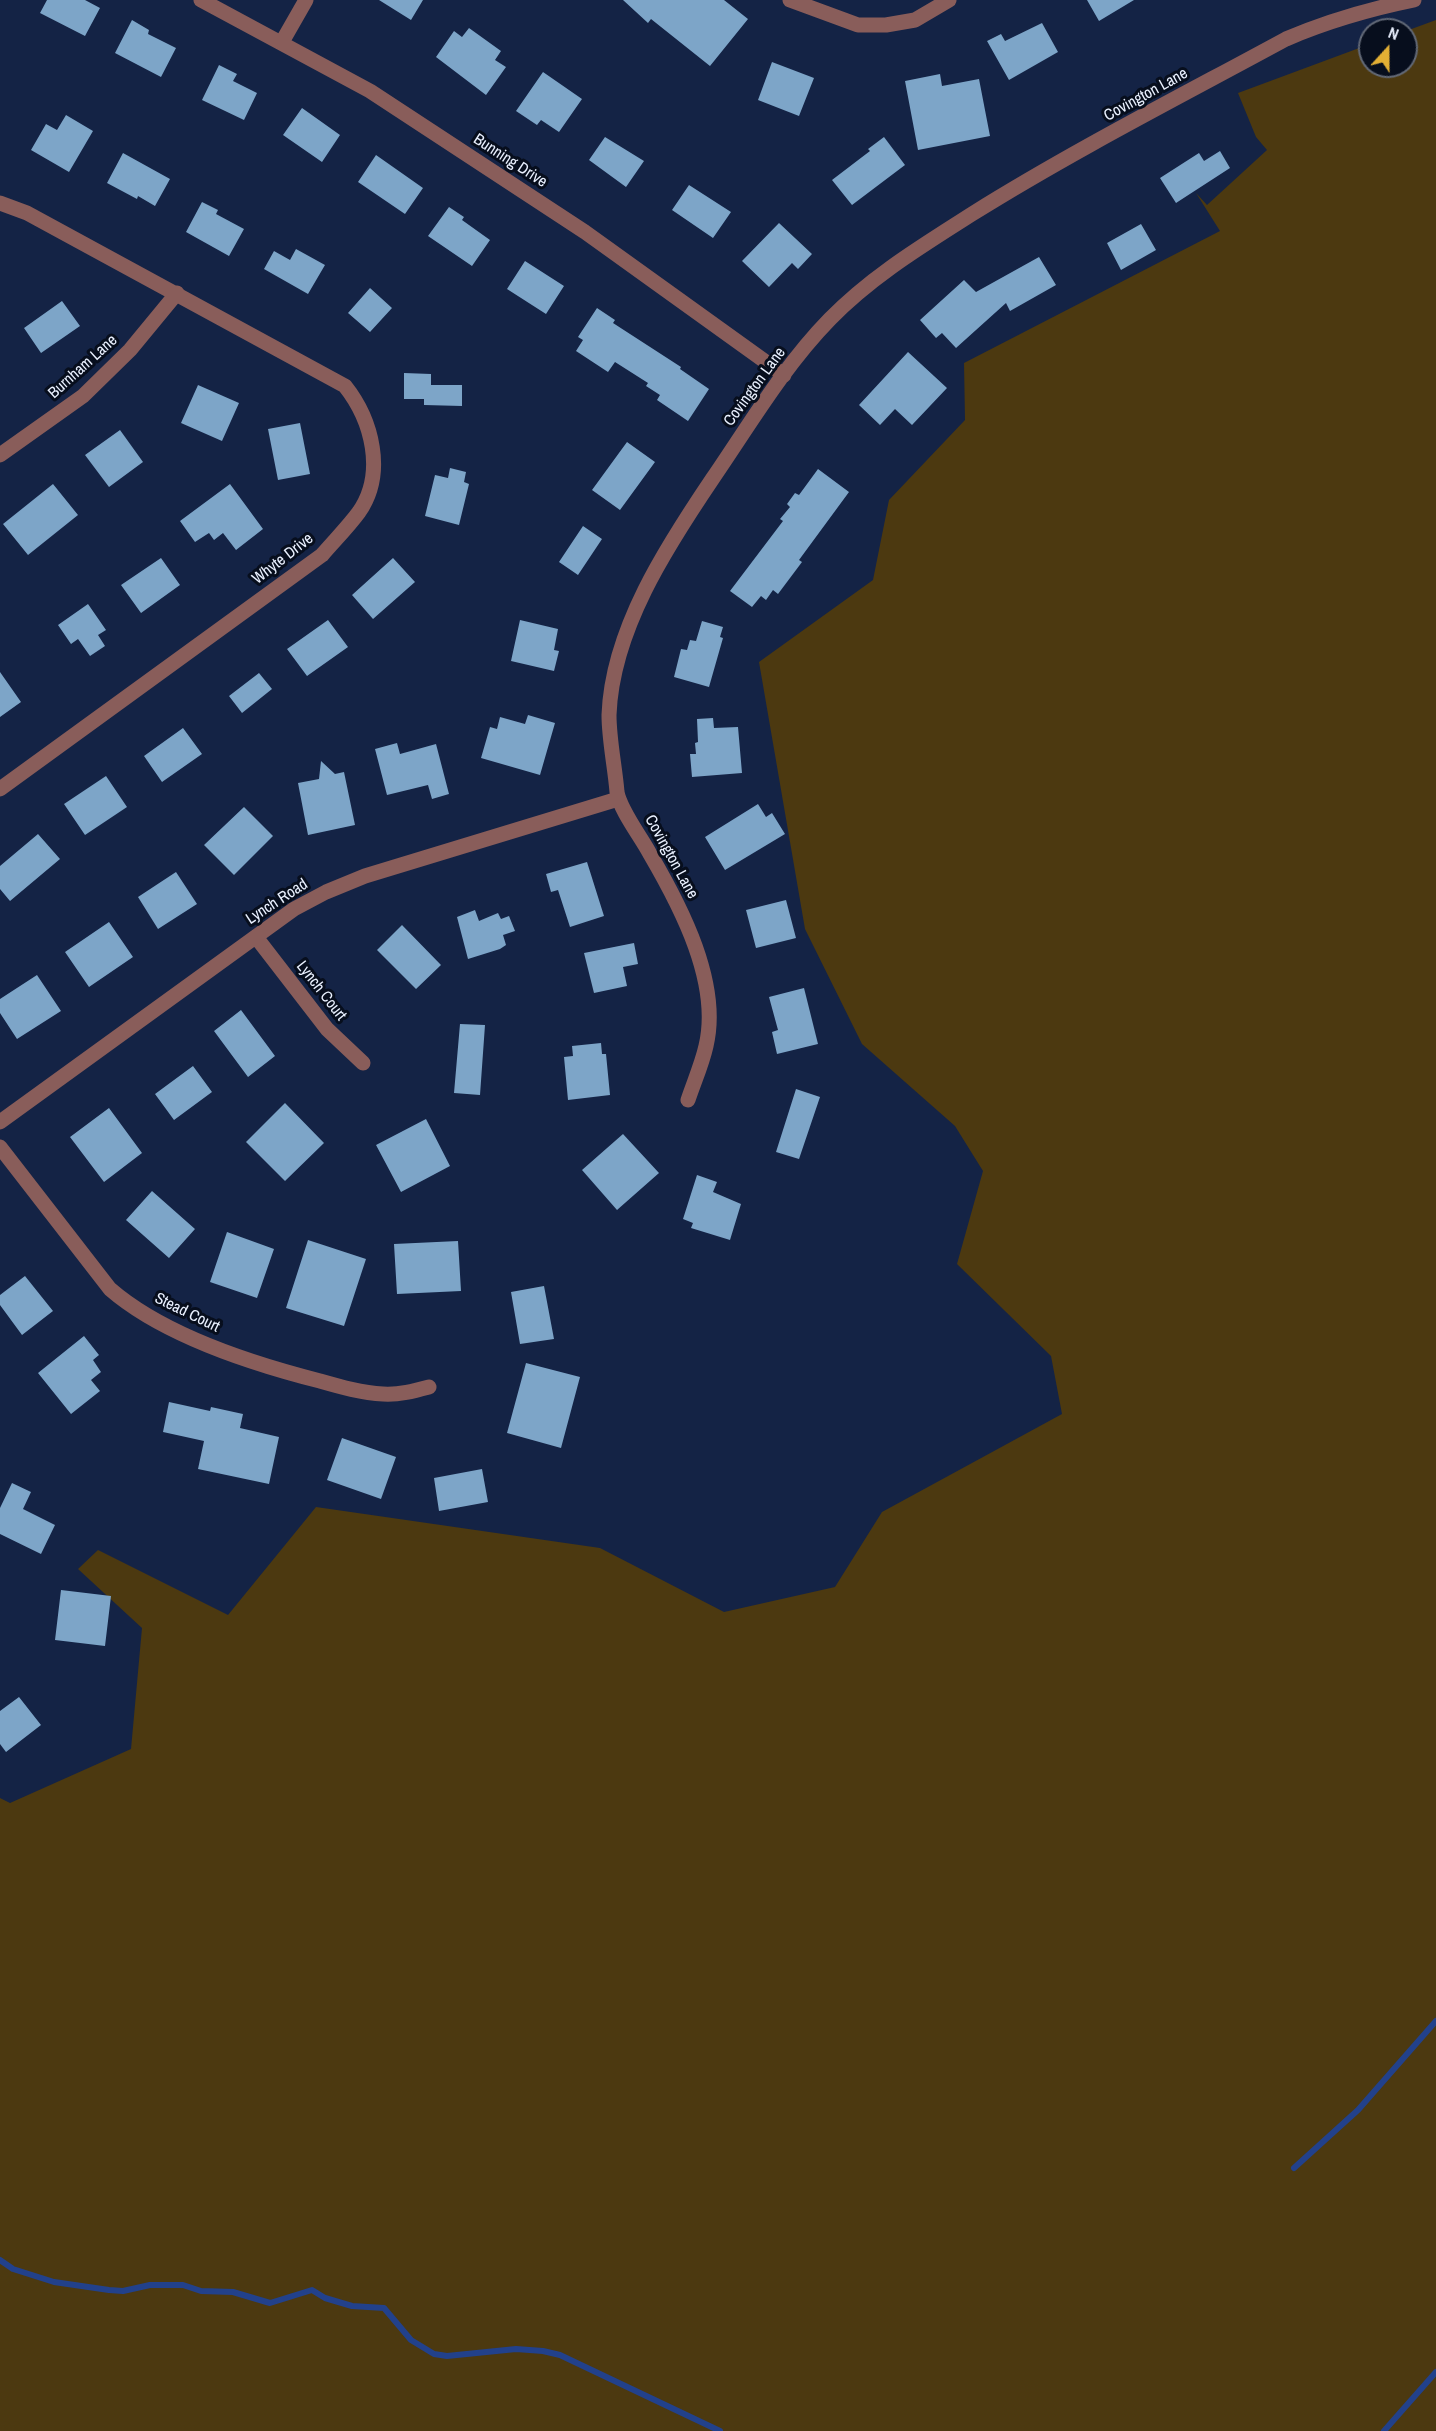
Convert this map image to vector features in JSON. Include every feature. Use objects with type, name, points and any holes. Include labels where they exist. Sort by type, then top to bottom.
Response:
[{"type":"street","name":"Bunning Drive","points":[[201,0],[370,91],[585,232],[784,375]]},
{"type":"street","points":[[282,42],[306,0]]},
{"type":"street","points":[[790,0],[858,25],[886,25],[915,20],[949,0]]},
{"type":"street","name":"Covington Lane","points":[[688,1100],[707,1045],[706,982],[678,902],[618,799],[609,718],[612,688],[620,653],[648,584],[672,539],[784,375],[828,321],[865,286],[910,253],[1019,185],[1286,39],[1338,19],[1414,0]]},
{"type":"street","name":"Whyte Drive","points":[[0,203],[27,213],[345,386],[356,400],[365,418],[372,442],[374,465],[367,495],[359,511],[322,555],[0,789]]},
{"type":"street","name":"Burnham Lane","points":[[0,456],[83,396],[130,350],[177,293]]},
{"type":"street","name":"Lynch Road","points":[[0,1122],[256,937],[305,903],[326,892],[365,876],[618,799]]},
{"type":"street","name":"Lynch Court","points":[[256,937],[327,1029],[363,1063]]},
{"type":"street","name":"Stead Court","points":[[0,1147],[110,1289],[129,1305],[203,1343],[288,1373],[353,1390],[383,1394],[410,1392],[429,1387]]},
{"type":"shaded area","points":[[1436,20],[1436,2431],[0,2431],[0,1798],[10,1803],[131,1749],[142,1628],[78,1569],[98,1550],[228,1615],[316,1507],[600,1548],[724,1612],[835,1587],[882,1512],[1062,1414],[1051,1356],[957,1264],[983,1171],[955,1126],[862,1044],[805,929],[759,662],[873,580],[889,500],[965,420],[964,363],[1220,231],[1196,193],[1207,205],[1267,150],[1256,137],[1238,93],[1358,48],[1358,78],[1418,78],[1418,27]]},
{"type":"building","points":[[47,0],[85,0],[100,8],[85,36],[40,13]]},
{"type":"building","points":[[379,0],[423,0],[411,20]]},
{"type":"building","points":[[623,0],[724,0],[748,19],[710,66],[651,19],[648,23]]},
{"type":"building","points":[[1087,0],[1134,0],[1099,21]]},
{"type":"building","points":[[132,20],[149,30],[148,34],[176,48],[161,77],[115,53]]},
{"type":"building","points":[[1042,23],[1058,52],[1009,80],[987,41],[1001,34],[1005,41]]},
{"type":"building","points":[[469,28],[501,51],[495,60],[506,67],[486,95],[436,57],[454,31],[462,37]]},
{"type":"building","points":[[772,62],[814,78],[799,116],[758,100]]},
{"type":"building","points":[[219,65],[237,74],[233,81],[257,93],[244,120],[202,100]]},
{"type":"building","points":[[543,72],[582,99],[559,132],[541,120],[537,125],[516,111]]},
{"type":"building","points":[[940,74],[942,86],[979,79],[990,136],[918,150],[905,81]]},
{"type":"building","points":[[302,108],[340,135],[322,162],[283,135]]},
{"type":"building","points":[[66,115],[93,131],[69,172],[31,150],[46,124],[57,130]]},
{"type":"building","points":[[605,137],[644,161],[626,187],[589,160]]},
{"type":"building","points":[[884,137],[905,165],[852,205],[832,180],[870,151],[868,149]]},
{"type":"building","points":[[1220,151],[1230,168],[1176,203],[1160,178],[1199,153],[1204,161]]},
{"type":"building","points":[[123,153],[170,179],[155,206],[107,183]]},
{"type":"building","points":[[376,155],[423,188],[405,214],[358,182]]},
{"type":"building","points":[[689,185],[731,212],[713,238],[672,210]]},
{"type":"building","points":[[202,202],[218,210],[216,214],[244,229],[229,256],[186,232]]},
{"type":"building","points":[[449,207],[464,217],[462,220],[490,240],[472,266],[428,236]]},
{"type":"building","points":[[779,223],[812,254],[798,269],[792,263],[769,287],[742,261]]},
{"type":"building","points":[[1141,224],[1156,250],[1121,270],[1107,243]]},
{"type":"building","points":[[296,249],[325,265],[308,294],[264,269],[274,251],[290,260]]},
{"type":"building","points":[[1039,257],[1056,285],[1010,311],[1006,303],[956,348],[942,333],[936,338],[920,320],[964,280],[976,292]]},
{"type":"building","points":[[525,261],[564,286],[546,314],[507,289]]},
{"type":"building","points":[[370,288],[392,308],[370,332],[348,313]]},
{"type":"building","points":[[62,301],[80,326],[41,353],[24,328]]},
{"type":"building","points":[[597,308],[615,320],[613,323],[681,367],[680,369],[709,389],[688,421],[657,400],[660,395],[646,386],[648,383],[615,362],[608,372],[576,351],[583,340],[578,337]]},
{"type":"building","points":[[908,352],[947,388],[912,425],[895,409],[880,425],[859,405]]},
{"type":"building","points":[[404,373],[431,374],[431,385],[462,385],[462,406],[424,405],[424,399],[404,399]]},
{"type":"building","points":[[198,385],[239,403],[222,441],[181,423]]},
{"type":"building","points":[[300,423],[310,474],[278,480],[268,429]]},
{"type":"building","points":[[120,430],[143,462],[109,487],[85,455]]},
{"type":"building","points":[[627,442],[655,462],[620,510],[592,490]]},
{"type":"building","points":[[450,468],[466,472],[464,482],[469,484],[459,525],[425,516],[435,475],[448,478]]},
{"type":"building","points":[[818,469],[849,492],[799,560],[802,562],[778,594],[773,590],[766,600],[761,596],[752,607],[730,591],[783,521],[780,519],[790,507],[787,504],[795,493],[799,495]]},
{"type":"building","points":[[53,484],[78,515],[28,555],[3,524]]},
{"type":"building","points":[[230,484],[263,529],[236,550],[223,533],[214,540],[209,533],[195,542],[180,521]]},
{"type":"building","points":[[583,526],[602,539],[578,575],[559,562]]},
{"type":"building","points":[[161,558],[180,585],[141,613],[121,585]]},
{"type":"building","points":[[393,558],[415,582],[373,619],[352,595]]},
{"type":"building","points":[[88,604],[106,630],[98,635],[105,646],[90,656],[78,639],[71,644],[58,625]]},
{"type":"building","points":[[328,620],[348,647],[307,676],[287,649]]},
{"type":"building","points":[[520,620],[558,629],[554,650],[559,651],[554,671],[511,661]]},
{"type":"building","points":[[702,621],[723,627],[720,637],[723,638],[709,687],[674,677],[681,649],[687,650],[690,640],[696,641]]},
{"type":"building","points":[[0,672],[21,702],[0,717]]},
{"type":"building","points":[[259,673],[272,689],[242,713],[229,696]]},
{"type":"building","points":[[528,715],[555,723],[540,775],[481,758],[490,727],[497,729],[500,717],[525,724]]},
{"type":"building","points":[[713,718],[714,728],[738,727],[742,773],[692,777],[690,754],[696,754],[697,719]]},
{"type":"building","points":[[183,728],[202,754],[162,782],[144,756]]},
{"type":"building","points":[[397,743],[400,754],[436,744],[449,794],[432,799],[428,785],[387,795],[375,749]]},
{"type":"building","points":[[321,761],[335,774],[344,772],[355,825],[308,835],[298,783],[319,779]]},
{"type":"building","points":[[106,776],[127,807],[85,835],[64,804]]},
{"type":"building","points":[[758,804],[766,817],[772,813],[785,834],[725,870],[705,837]]},
{"type":"building","points":[[244,807],[273,836],[234,875],[204,845]]},
{"type":"building","points":[[38,834],[60,859],[10,901],[0,889],[0,866]]},
{"type":"building","points":[[587,862],[604,916],[570,927],[558,890],[551,892],[546,874]]},
{"type":"building","points":[[176,872],[197,904],[158,929],[138,897]]},
{"type":"building","points":[[786,900],[796,938],[756,948],[746,910]]},
{"type":"building","points":[[475,910],[479,921],[498,913],[501,919],[509,916],[515,931],[503,935],[506,945],[500,949],[468,959],[457,917]]},
{"type":"building","points":[[109,922],[133,957],[89,987],[65,952]]},
{"type":"building","points":[[402,925],[441,965],[416,989],[377,950]]},
{"type":"building","points":[[634,943],[638,964],[623,967],[627,986],[594,993],[584,953]]},
{"type":"building","points":[[37,975],[61,1011],[17,1039],[0,1013],[0,999]]},
{"type":"building","points":[[804,988],[818,1044],[777,1054],[772,1032],[778,1030],[769,997]]},
{"type":"building","points":[[241,1010],[275,1056],[248,1077],[214,1031]]},
{"type":"building","points":[[460,1024],[485,1025],[480,1095],[454,1093]]},
{"type":"building","points":[[601,1043],[602,1054],[606,1054],[610,1095],[568,1100],[564,1057],[573,1056],[572,1046]]},
{"type":"building","points":[[193,1066],[212,1092],[174,1120],[155,1094]]},
{"type":"building","points":[[796,1089],[820,1097],[799,1159],[776,1152]]},
{"type":"building","points":[[285,1103],[324,1143],[285,1181],[246,1142]]},
{"type":"building","points":[[109,1108],[142,1153],[104,1182],[70,1137]]},
{"type":"building","points":[[426,1119],[450,1166],[401,1192],[376,1145]]},
{"type":"building","points":[[623,1134],[659,1173],[617,1210],[582,1170]]},
{"type":"building","points":[[697,1175],[717,1182],[713,1192],[741,1204],[730,1240],[691,1228],[693,1223],[683,1219]]},
{"type":"building","points":[[152,1191],[195,1229],[169,1258],[126,1220]]},
{"type":"building","points":[[227,1232],[274,1249],[257,1298],[210,1282]]},
{"type":"building","points":[[308,1240],[366,1259],[344,1326],[286,1308]]},
{"type":"building","points":[[458,1241],[461,1291],[397,1294],[394,1244]]},
{"type":"building","points":[[25,1276],[53,1311],[22,1335],[0,1305],[0,1295]]},
{"type":"building","points":[[544,1286],[554,1339],[520,1344],[511,1292]]},
{"type":"building","points":[[84,1336],[99,1355],[93,1360],[101,1372],[91,1380],[100,1391],[71,1414],[38,1373]]},
{"type":"building","points":[[526,1363],[580,1377],[561,1448],[507,1433]]},
{"type":"building","points":[[169,1402],[210,1411],[211,1407],[243,1414],[240,1428],[279,1437],[269,1484],[198,1469],[204,1441],[163,1432]]},
{"type":"building","points":[[342,1438],[396,1457],[381,1499],[327,1480]]},
{"type":"building","points":[[482,1469],[488,1502],[439,1511],[434,1478]]},
{"type":"building","points":[[12,1483],[31,1492],[23,1509],[55,1525],[41,1554],[0,1534],[0,1508]]},
{"type":"building","points":[[61,1590],[111,1596],[105,1646],[55,1640]]},
{"type":"building","points":[[19,1697],[41,1725],[6,1752],[0,1744],[0,1711]]},
{"type":"waterway","points":[[1294,2168],[1358,2110],[1436,2021]]},
{"type":"waterway","points":[[0,2260],[13,2269],[54,2282],[109,2290],[123,2291],[150,2285],[183,2285],[201,2291],[233,2292],[270,2303],[312,2290],[325,2298],[352,2306],[384,2308],[411,2340],[434,2354],[447,2356],[516,2349],[560,2355],[720,2431]]},
{"type":"waterway","points":[[1384,2431],[1436,2372]]}]
